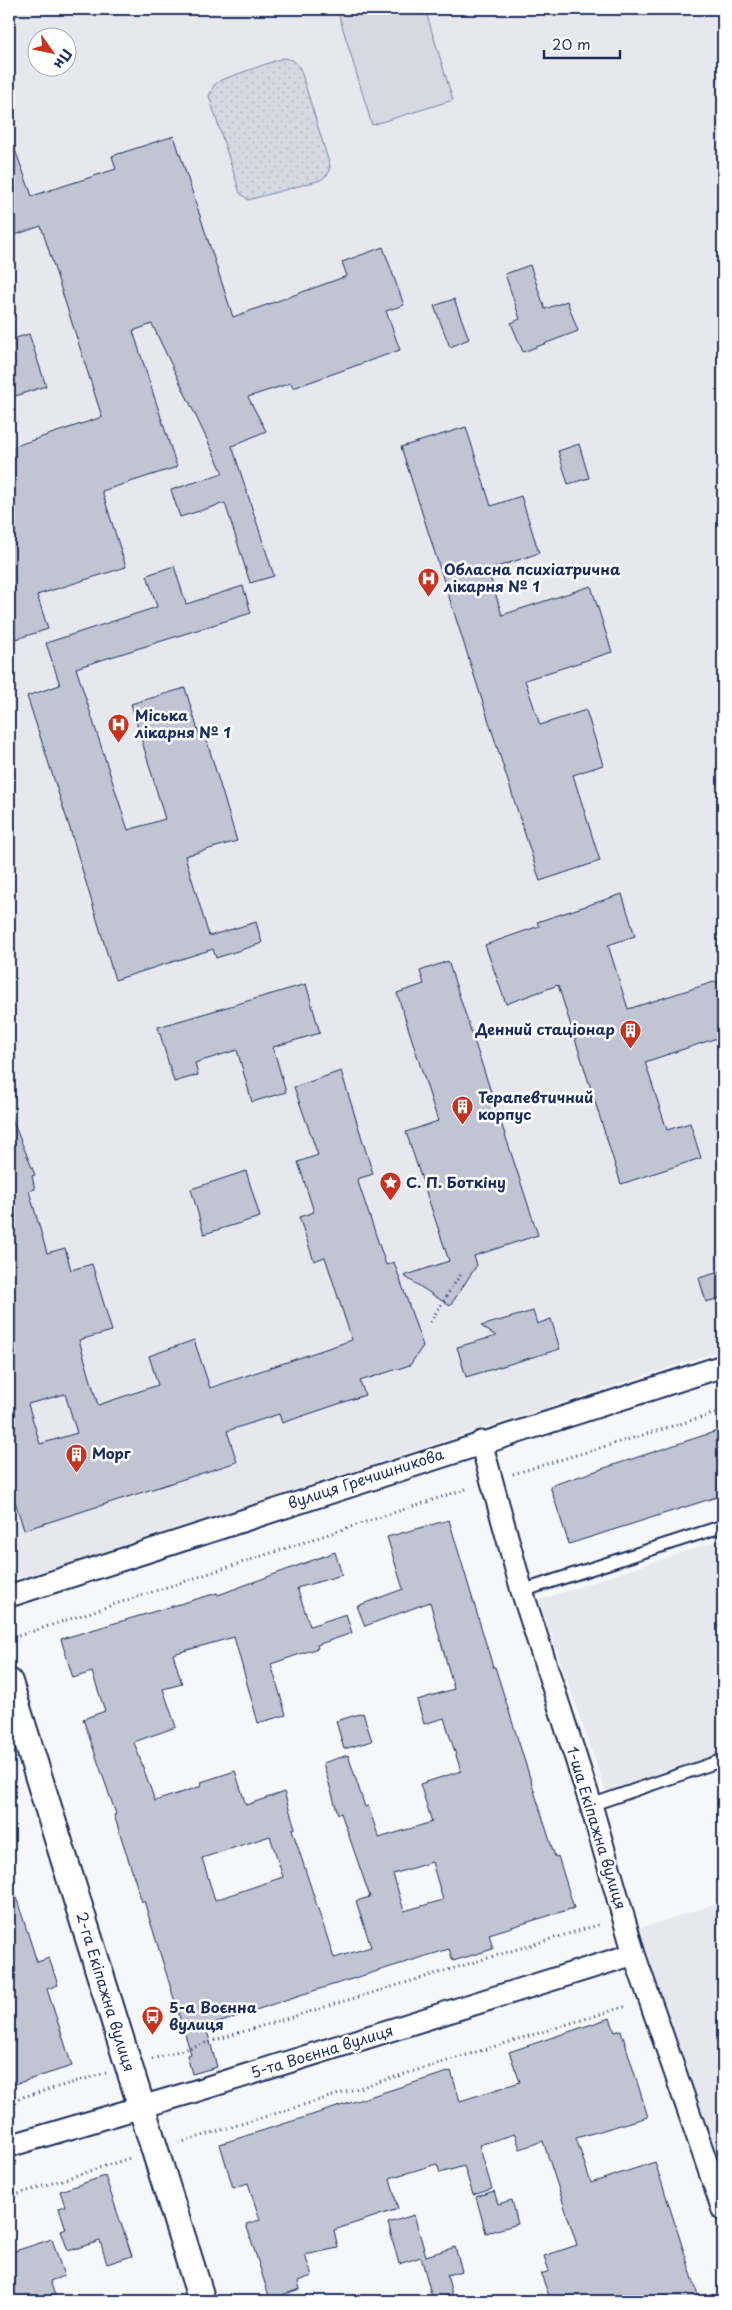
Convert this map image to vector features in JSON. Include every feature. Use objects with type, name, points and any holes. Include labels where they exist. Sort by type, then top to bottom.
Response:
[{"type":"street","name":"вулиця Гречишникова","points":[[9,1596],[481,1442],[723,1366]]},
{"type":"street","name":"1-ша Екіпажна вулиця","points":[[481,1442],[522,1591],[591,1805],[634,1954],[723,2210]]},
{"type":"street","name":"2-га Екіпажна вулиця","points":[[9,1682],[202,2301]]},
{"type":"street","name":"5-та Воєнна вулиця","points":[[9,2146],[141,2108],[634,1954]]},
{"type":"lane","points":[[522,1591],[723,1526]]},
{"type":"lane","points":[[591,1805],[723,1760]]},
{"type":"path","points":[[430,1322],[462,1272]]},
{"type":"path","points":[[9,1639],[491,1481],[723,1411]]},
{"type":"path","points":[[9,2101],[129,2067],[623,1917]]},
{"type":"path","points":[[9,2197],[649,1999]]},
{"type":"shaded area","points":[[9,9],[723,9],[723,1350],[27,1578],[9,1576]]},
{"type":"shaded area","points":[[337,9],[425,9],[453,100],[372,125]]},
{"type":"shaded area","points":[[283,58],[293,60],[300,68],[330,166],[328,174],[321,180],[248,200],[240,193],[209,96],[214,85],[221,80]]},
{"type":"shaded area","points":[[723,1539],[723,1754],[607,1794],[539,1600]]},
{"type":"shaded area","points":[[723,1902],[723,2169],[663,2006],[640,1928]]},
{"type":"building","points":[[174,136],[233,317],[347,276],[342,262],[383,247],[404,305],[386,311],[400,350],[293,388],[291,383],[248,397],[266,431],[232,446],[274,576],[250,583],[225,503],[180,517],[171,490],[223,473],[152,324],[133,331],[177,467],[102,491],[126,567],[37,595],[48,629],[16,639],[9,617],[9,448],[102,417],[41,226],[9,237],[9,140],[11,139],[32,196],[116,169],[112,156]]},
{"type":"building","points":[[530,265],[545,309],[567,301],[578,331],[523,352],[511,323],[520,319],[505,274]]},
{"type":"building","points":[[454,299],[469,339],[450,347],[434,306]]},
{"type":"building","points":[[29,334],[46,386],[9,398],[9,340]]},
{"type":"building","points":[[466,427],[491,506],[521,496],[539,553],[488,570],[502,615],[591,586],[612,652],[525,680],[540,725],[586,710],[603,765],[573,775],[600,861],[540,881],[401,447]]},
{"type":"building","points":[[579,444],[589,478],[568,484],[558,451]]},
{"type":"building","points":[[174,566],[186,604],[243,586],[251,613],[76,668],[128,830],[165,819],[131,704],[185,688],[201,740],[206,738],[237,841],[185,856],[209,936],[256,922],[262,943],[216,958],[213,949],[115,980],[71,832],[27,696],[60,685],[46,643],[157,607],[147,575]]},
{"type":"building","name":"Денний стаціонар","points":[[622,894],[635,936],[608,945],[628,1009],[717,981],[723,1002],[723,1036],[645,1062],[667,1130],[690,1123],[701,1158],[621,1184],[558,985],[506,1004],[485,945],[539,926],[537,922]]},
{"type":"building","name":"Терапевтичний корпус","points":[[448,961],[538,1235],[474,1256],[477,1265],[450,1306],[404,1276],[449,1261],[406,1132],[438,1121],[397,993],[424,984],[420,971]]},
{"type":"building","points":[[306,984],[320,1033],[273,1047],[286,1092],[252,1102],[237,1050],[195,1063],[198,1075],[174,1082],[158,1027]]},
{"type":"building","points":[[341,1071],[373,1174],[357,1179],[386,1265],[394,1262],[423,1346],[410,1365],[360,1381],[365,1395],[282,1423],[279,1414],[227,1431],[237,1462],[24,1530],[9,1482],[9,1112],[35,1175],[32,1176],[35,1189],[29,1191],[47,1253],[65,1248],[71,1270],[92,1264],[112,1331],[79,1340],[98,1405],[158,1385],[149,1356],[194,1340],[210,1388],[352,1340],[325,1257],[314,1261],[299,1217],[314,1212],[298,1162],[318,1155],[294,1087]],"holes":[[[65,1394],[77,1433],[40,1444],[28,1404]]]},
{"type":"building","points":[[246,1171],[260,1217],[204,1234],[191,1189]]},
{"type":"building","points":[[723,1271],[723,1297],[706,1302],[699,1278]]},
{"type":"building","points":[[533,1311],[537,1324],[551,1319],[560,1349],[466,1377],[457,1347],[496,1336],[481,1326]]},
{"type":"building","points":[[723,1429],[723,1495],[569,1544],[550,1486]]},
{"type":"building","points":[[449,1520],[493,1667],[495,1667],[555,1857],[558,1856],[574,1908],[489,1934],[493,1949],[453,1961],[449,1949],[297,1996],[206,2027],[217,2067],[192,2074],[187,2055],[191,2054],[144,1901],[142,1902],[114,1815],[116,1814],[83,1719],[105,1711],[92,1672],[73,1678],[61,1639],[217,1593],[218,1595],[335,1552],[342,1575],[297,1588],[310,1626],[346,1614],[352,1633],[317,1645],[318,1648],[271,1664],[286,1715],[258,1723],[234,1637],[173,1654],[182,1684],[163,1689],[176,1727],[134,1742],[155,1801],[202,1786],[201,1782],[235,1771],[246,1805],[284,1792],[295,1828],[292,1829],[334,1958],[371,1947],[356,1901],[370,1897],[341,1813],[338,1814],[323,1763],[348,1755],[365,1807],[368,1806],[379,1838],[432,1822],[420,1784],[461,1771],[444,1718],[424,1724],[417,1700],[454,1689],[430,1602],[365,1626],[357,1606],[403,1589],[387,1537]],"holes":[[[270,1836],[283,1877],[215,1900],[202,1858]],[[432,1862],[443,1900],[404,1911],[393,1874]]]},
{"type":"building","points":[[363,1713],[372,1741],[344,1749],[336,1721]]},
{"type":"building","points":[[13,1887],[37,1962],[49,1958],[58,1985],[47,1989],[72,2066],[9,2086],[9,1888]]},
{"type":"building","points":[[610,2018],[615,2032],[621,2030],[648,2117],[576,2138],[591,2183],[655,2162],[700,2301],[551,2301],[541,2274],[549,2271],[544,2256],[577,2245],[543,2141],[520,2149],[515,2134],[479,2145],[492,2189],[473,2195],[464,2166],[440,2173],[437,2164],[390,2178],[398,2209],[334,2230],[338,2248],[305,2255],[312,2276],[298,2281],[300,2289],[270,2299],[246,2224],[260,2220],[248,2183],[233,2188],[220,2144],[451,2071],[460,2101],[520,2082],[509,2052]]},
{"type":"building","points":[[105,2176],[132,2256],[107,2264],[100,2241],[68,2251],[61,2231],[66,2229],[59,2208],[65,2206],[60,2191]]},
{"type":"building","points":[[494,2191],[498,2204],[512,2200],[518,2224],[486,2233],[476,2197]]},
{"type":"building","points":[[414,2215],[426,2256],[455,2247],[462,2271],[447,2275],[454,2301],[433,2301],[421,2257],[399,2264],[388,2223]]},
{"type":"building","points":[[52,2239],[64,2276],[50,2281],[57,2301],[9,2301],[9,2253]]},
{"type":"place","name":"Обласна психіатрична лікарня № 1","points":[[428,598]]},
{"type":"place","name":"Міська лікарня № 1","points":[[119,744]]},
{"type":"place","name":"Денний стаціонар","points":[[631,1049]]},
{"type":"place","name":"Терапевтичний корпус","points":[[462,1126]]},
{"type":"place","name":"С. П. Боткіну","points":[[390,1202]]},
{"type":"place","name":"Морг","points":[[76,1473]]},
{"type":"place","name":"5-а Воєнна вулиця","points":[[153,2036]]}]
